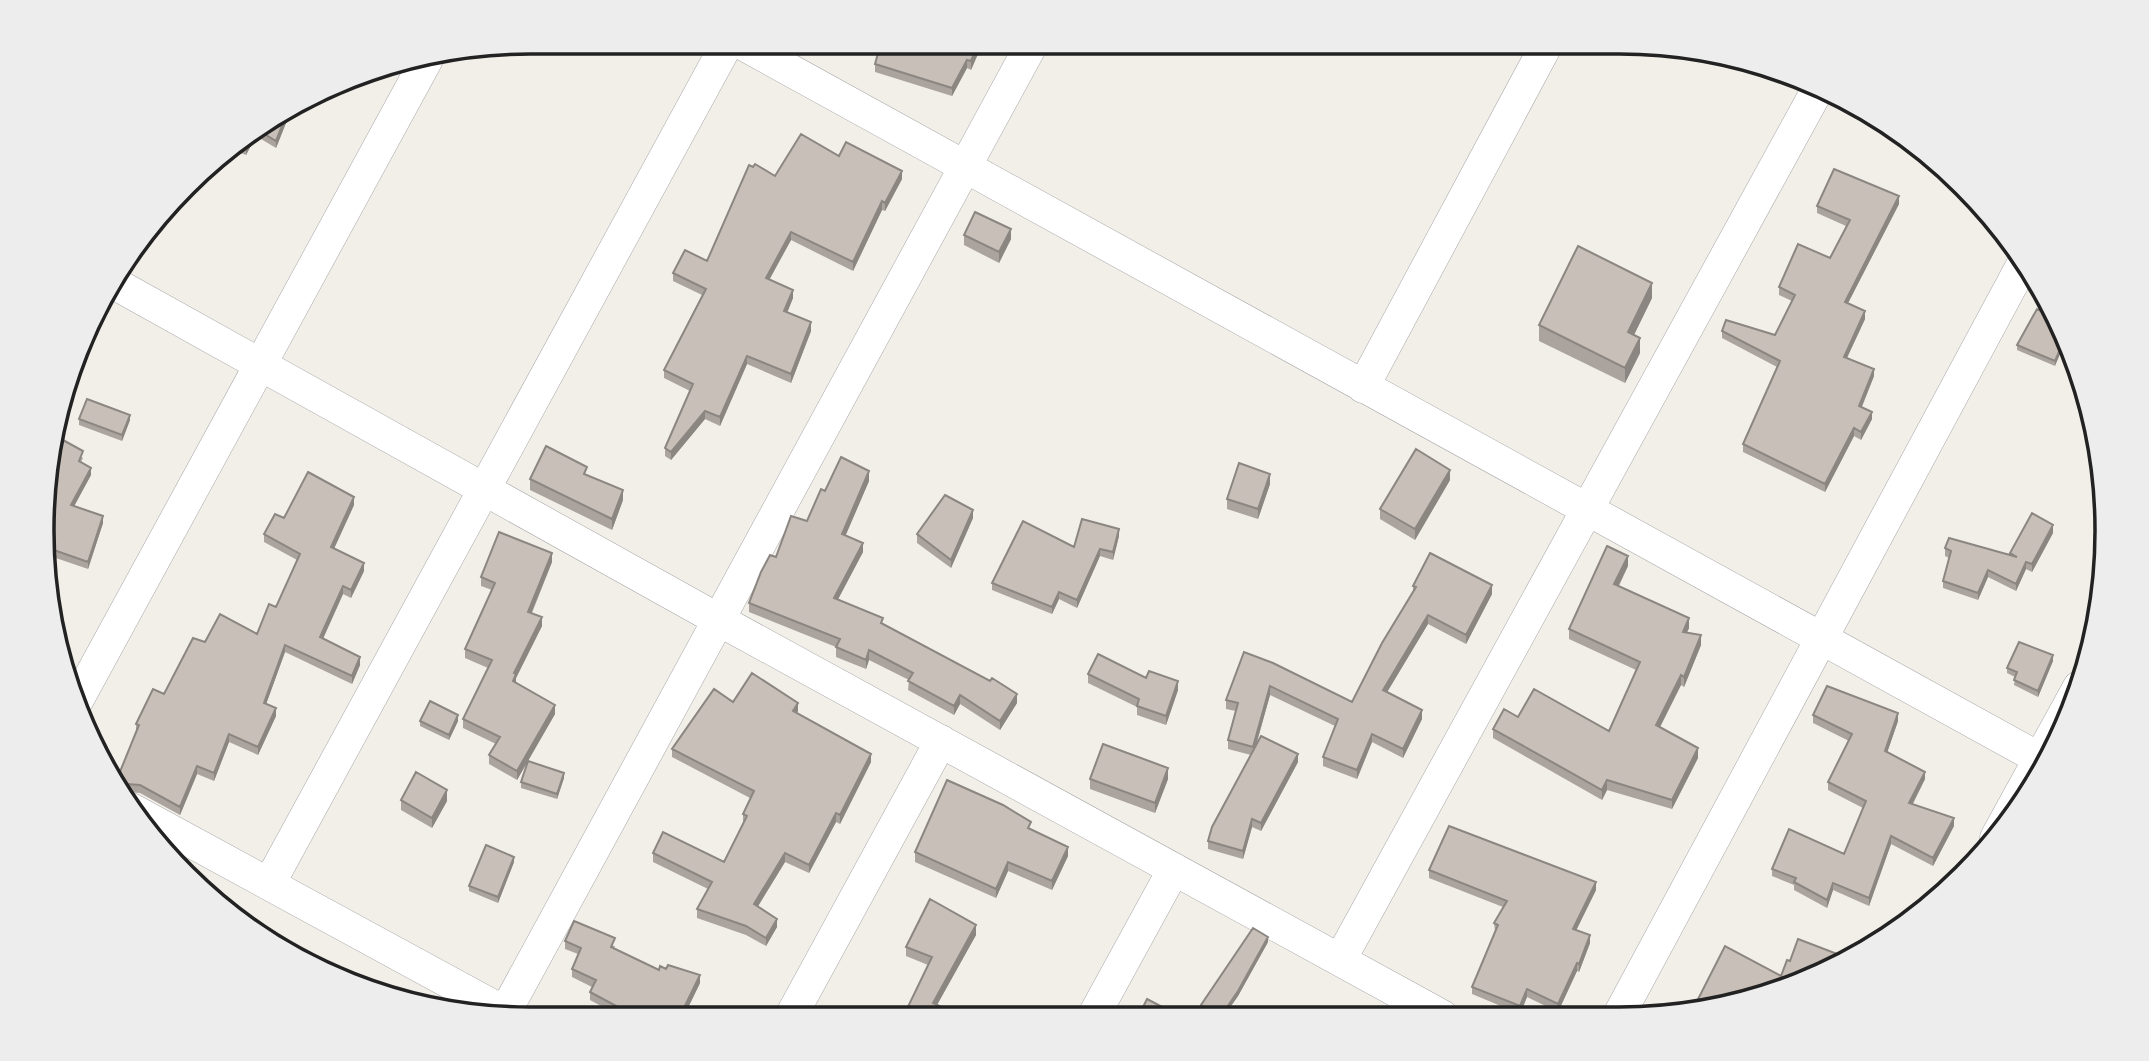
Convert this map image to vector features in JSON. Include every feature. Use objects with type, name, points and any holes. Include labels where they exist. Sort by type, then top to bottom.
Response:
[{"type":"street","points":[[269,884],[721,54]]},
{"type":"street","points":[[761,54],[2037,757]]},
{"type":"street","points":[[513,1006],[1026,54]]},
{"type":"street","points":[[1363,387],[1542,54]]},
{"type":"street","points":[[83,691],[423,66]]},
{"type":"street","points":[[1340,960],[1814,96]]},
{"type":"street","points":[[1623,1007],[2018,273]]},
{"type":"street","points":[[121,287],[719,620],[1426,1007]]},
{"type":"street","points":[[796,1007],[941,741]]},
{"type":"street","points":[[154,822],[490,1005]]},
{"type":"street","points":[[1098,1007],[1174,869]]},
{"type":"building","points":[[878,54],[974,54],[971,61],[967,60],[952,88],[875,64]]},
{"type":"building","points":[[282,124],[276,141],[266,135]]},
{"type":"building","points":[[801,134],[839,156],[846,142],[902,171],[885,203],[882,201],[853,262],[791,232],[766,278],[793,290],[784,311],[811,322],[791,374],[747,356],[720,417],[705,411],[671,452],[665,448],[693,384],[664,370],[706,289],[673,273],[685,250],[707,261],[749,165],[753,167],[755,164],[775,176]]},
{"type":"building","points":[[1834,169],[1899,196],[1845,302],[1865,311],[1844,357],[1874,369],[1859,406],[1872,412],[1861,432],[1854,428],[1825,484],[1743,444],[1780,361],[1722,331],[1726,320],[1775,335],[1795,295],[1779,287],[1798,244],[1830,258],[1850,220],[1817,206]]},
{"type":"building","points":[[975,212],[1011,229],[999,252],[964,235]]},
{"type":"building","points":[[1578,246],[1652,283],[1628,332],[1640,338],[1625,368],[1539,325]]},
{"type":"building","points":[[2037,309],[2046,320],[2059,351],[2055,361],[2017,345]]},
{"type":"building","points":[[87,399],[130,415],[122,435],[79,419]]},
{"type":"building","points":[[63,440],[83,451],[79,461],[91,468],[71,505],[103,516],[88,562],[55,550],[55,499]]},
{"type":"building","points":[[546,446],[587,467],[584,474],[623,490],[612,519],[530,479]]},
{"type":"building","points":[[1416,449],[1450,470],[1415,529],[1380,509]]},
{"type":"building","points":[[841,457],[869,471],[842,534],[863,543],[834,598],[883,618],[881,623],[990,681],[992,678],[1017,694],[1000,721],[960,695],[954,706],[908,681],[913,673],[869,650],[866,660],[836,647],[840,639],[749,603],[770,555],[776,557],[791,516],[807,521],[821,489],[825,491]]},
{"type":"building","points":[[1239,463],[1270,474],[1258,509],[1227,499]]},
{"type":"building","points":[[308,472],[354,497],[331,547],[364,563],[351,590],[343,586],[320,637],[360,657],[352,676],[285,645],[264,703],[276,708],[258,747],[229,734],[214,773],[197,766],[180,807],[140,785],[128,784],[120,772],[139,725],[136,724],[153,689],[164,694],[193,638],[205,642],[220,614],[257,634],[269,604],[276,607],[300,554],[264,534],[275,514],[284,518]]},
{"type":"building","points":[[945,495],[973,510],[951,560],[917,534]]},
{"type":"building","points":[[2032,513],[2053,525],[2032,564],[2026,562],[2016,584],[1988,570],[1978,593],[1943,581],[1951,551],[1945,548],[1949,538],[2017,557],[2010,553]]},
{"type":"building","points":[[1082,519],[1119,529],[1113,552],[1100,549],[1077,600],[1059,592],[1052,607],[992,583],[1023,521],[1074,547]]},
{"type":"building","points":[[499,532],[552,553],[528,612],[542,617],[514,673],[516,674],[513,681],[555,705],[517,771],[489,755],[500,737],[463,719],[492,660],[465,649],[495,583],[481,577]]},
{"type":"building","points":[[1607,546],[1628,556],[1614,584],[1689,618],[1683,632],[1701,635],[1684,677],[1681,675],[1656,725],[1698,748],[1672,800],[1607,780],[1602,790],[1493,729],[1504,709],[1518,717],[1534,689],[1609,731],[1640,662],[1569,629]]},
{"type":"building","points":[[1430,553],[1492,585],[1466,635],[1428,615],[1383,690],[1422,710],[1403,749],[1372,734],[1357,770],[1323,757],[1338,719],[1270,686],[1253,747],[1228,740],[1238,703],[1226,700],[1244,652],[1273,663],[1352,702],[1382,643],[1416,587],[1413,586]]},
{"type":"building","points":[[2019,642],[2053,655],[2038,691],[2014,680],[2017,672],[2007,668]]},
{"type":"building","points":[[1098,654],[1146,678],[1149,671],[1178,681],[1166,716],[1137,706],[1139,699],[1088,674]]},
{"type":"building","points":[[752,673],[798,703],[793,711],[871,754],[840,815],[836,813],[809,865],[785,853],[754,904],[777,919],[766,938],[746,926],[697,909],[712,882],[653,853],[663,832],[724,862],[747,816],[743,814],[754,791],[672,749],[714,689],[733,702]]},
{"type":"building","points":[[1827,686],[1898,713],[1885,751],[1925,772],[1909,803],[1954,818],[1933,858],[1891,836],[1869,898],[1833,883],[1827,900],[1794,882],[1796,878],[1772,869],[1789,829],[1844,854],[1866,801],[1828,782],[1852,734],[1813,715]]},
{"type":"building","points":[[430,701],[458,715],[449,735],[420,721]]},
{"type":"building","points":[[1261,736],[1298,754],[1261,823],[1252,819],[1243,851],[1208,841],[1212,827]]},
{"type":"building","points":[[1103,744],[1168,768],[1155,803],[1090,779]]},
{"type":"building","points":[[528,761],[564,773],[557,794],[521,782]]},
{"type":"building","points":[[416,772],[447,790],[432,818],[401,800]]},
{"type":"building","points":[[947,780],[1003,805],[1031,822],[1028,828],[1068,847],[1052,881],[1008,862],[996,889],[915,852]]},
{"type":"building","points":[[1449,826],[1596,882],[1573,929],[1590,935],[1579,964],[1577,963],[1558,1004],[1527,989],[1520,1006],[1472,987],[1498,925],[1494,923],[1507,901],[1429,870]]},
{"type":"building","points":[[486,845],[514,857],[498,897],[469,886]]},
{"type":"building","points":[[930,899],[976,925],[933,1003],[941,1007],[908,1007],[932,957],[906,947]]},
{"type":"building","points":[[574,921],[615,938],[611,947],[659,970],[660,966],[666,969],[668,965],[700,975],[684,1007],[618,1007],[590,992],[596,980],[572,969],[581,948],[565,941]]},
{"type":"building","points":[[1253,928],[1268,937],[1227,1007],[1201,1005]]},
{"type":"building","points":[[1798,939],[1837,954],[1801,970],[1742,991],[1697,1000],[1725,946],[1781,976],[1787,960],[1790,961]]},
{"type":"building","points":[[1147,999],[1162,1007],[1143,1007]]}]
